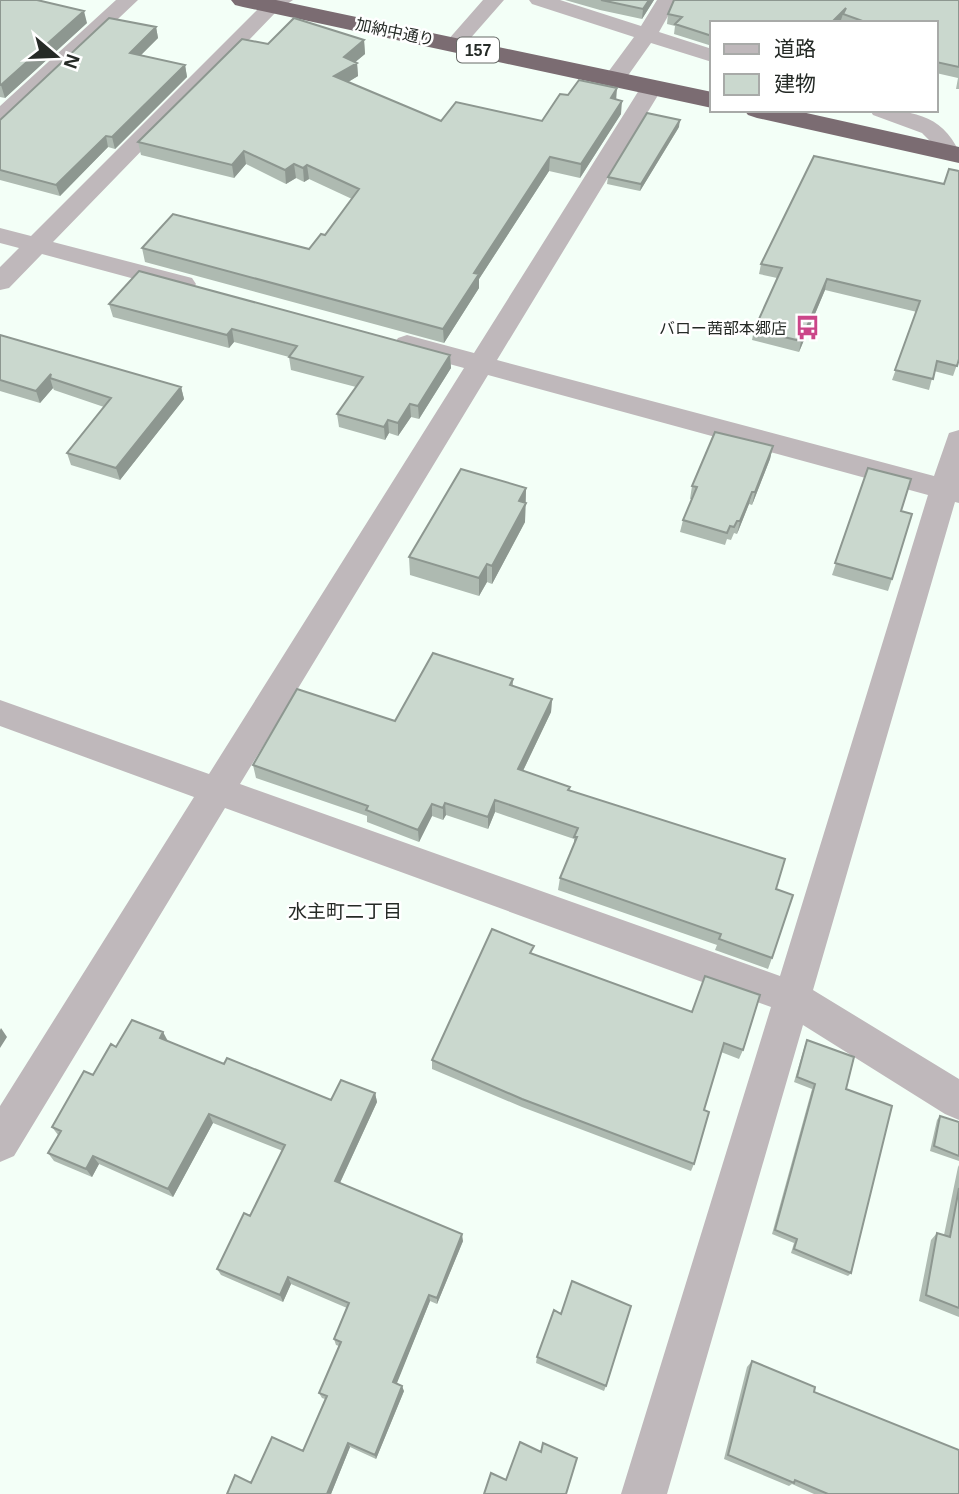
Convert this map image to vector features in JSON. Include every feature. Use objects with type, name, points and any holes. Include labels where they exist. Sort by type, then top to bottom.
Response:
[{"type":"highway","name":"加納中通り","points":[[243,0],[277,3],[454,45],[710,100]]},
{"type":"highway","points":[[766,112],[953,154]]},
{"type":"street","points":[[0,118],[128,0]]},
{"type":"street","points":[[454,45],[494,0]]},
{"type":"street","points":[[539,0],[710,54]]},
{"type":"street","points":[[614,79],[647,34],[667,0]]},
{"type":"street","points":[[0,282],[277,3]]},
{"type":"street","points":[[0,1142],[215,790],[652,87]]},
{"type":"street","points":[[887,112],[925,124],[943,137],[953,154]]},
{"type":"street","points":[[0,234],[211,292]]},
{"type":"street","points":[[385,338],[952,491]]},
{"type":"street","points":[[644,1494],[792,997],[952,491],[959,440]]},
{"type":"street","points":[[0,713],[792,997],[959,1101]]},
{"type":"building","points":[[0,0],[37,0],[84,11],[1,85],[0,85]]},
{"type":"building","points":[[601,0],[649,0],[643,9]]},
{"type":"building","points":[[674,0],[959,0],[959,67],[938,62],[938,21],[862,21],[843,14],[846,8],[833,21],[710,21],[710,35],[675,24],[682,17],[668,14]]},
{"type":"building","points":[[109,18],[156,27],[130,53],[185,65],[112,137],[106,136],[56,185],[0,170],[0,120]]},
{"type":"building","points":[[294,18],[364,40],[344,57],[357,63],[334,76],[441,121],[456,102],[542,121],[560,94],[568,95],[579,80],[617,88],[611,98],[622,101],[581,164],[550,157],[474,273],[479,274],[443,329],[142,248],[173,214],[309,249],[321,234],[325,235],[359,189],[307,165],[303,168],[294,164],[285,170],[244,151],[232,165],[138,142],[242,39],[268,44]]},
{"type":"building","points":[[647,113],[680,120],[641,184],[608,177]]},
{"type":"building","points":[[814,156],[944,184],[949,169],[959,171],[957,366],[937,361],[933,379],[895,370],[920,301],[827,279],[801,341],[754,330],[782,268],[761,264]]},
{"type":"building","points":[[139,271],[450,355],[418,406],[410,404],[398,423],[388,420],[384,427],[337,414],[363,377],[289,357],[297,346],[232,329],[227,335],[109,304]]},
{"type":"building","points":[[0,335],[181,387],[116,468],[67,453],[111,398],[50,378],[51,374],[36,391],[0,380]]},
{"type":"building","points":[[715,432],[773,446],[740,521],[737,521],[734,527],[730,526],[727,533],[683,520],[697,487],[692,486]]},
{"type":"building","points":[[868,468],[911,479],[901,511],[912,514],[892,579],[835,563]]},
{"type":"building","points":[[461,469],[526,488],[519,501],[526,503],[492,566],[487,564],[479,578],[409,557]]},
{"type":"building","points":[[433,653],[513,679],[510,685],[552,699],[518,769],[570,787],[568,790],[785,859],[776,889],[793,895],[772,958],[719,939],[721,934],[560,878],[577,837],[574,837],[578,828],[495,800],[488,817],[445,803],[443,808],[432,804],[418,830],[366,810],[368,806],[253,765],[297,689],[395,721]]},
{"type":"building","points":[[492,929],[534,946],[530,953],[692,1012],[705,976],[760,995],[743,1050],[724,1043],[704,1110],[709,1112],[694,1164],[522,1099],[432,1060]]},
{"type":"building","points":[[132,1020],[163,1032],[160,1038],[224,1064],[227,1058],[331,1100],[341,1080],[375,1093],[335,1181],[462,1234],[437,1298],[429,1295],[393,1382],[402,1386],[375,1455],[348,1443],[327,1494],[227,1494],[235,1475],[251,1483],[272,1437],[303,1451],[327,1396],[319,1393],[341,1342],[334,1339],[349,1303],[288,1277],[280,1295],[217,1269],[244,1213],[250,1216],[285,1145],[209,1114],[168,1189],[93,1156],[86,1169],[48,1153],[61,1131],[52,1127],[84,1071],[93,1075],[111,1044],[116,1047]]},
{"type":"building","points":[[807,1040],[854,1057],[846,1089],[892,1106],[851,1273],[794,1249],[797,1239],[775,1230],[815,1084],[797,1077]]},
{"type":"building","points":[[940,1116],[959,1122],[959,1156],[934,1146]]},
{"type":"building","points":[[959,1188],[959,1308],[926,1295],[937,1233],[950,1237]]},
{"type":"building","points":[[572,1281],[631,1306],[606,1386],[537,1357],[554,1310],[561,1314]]},
{"type":"building","points":[[752,1361],[815,1387],[814,1392],[959,1450],[959,1494],[828,1494],[795,1480],[794,1483],[728,1455]]},
{"type":"building","points":[[520,1442],[541,1452],[543,1443],[577,1458],[566,1494],[484,1494],[491,1473],[506,1480]]},
{"type":"place","name":"バロー茜部本郷店","points":[[807,328]]},
{"type":"district","name":"水主町二丁目","points":[[345,911]]}]
